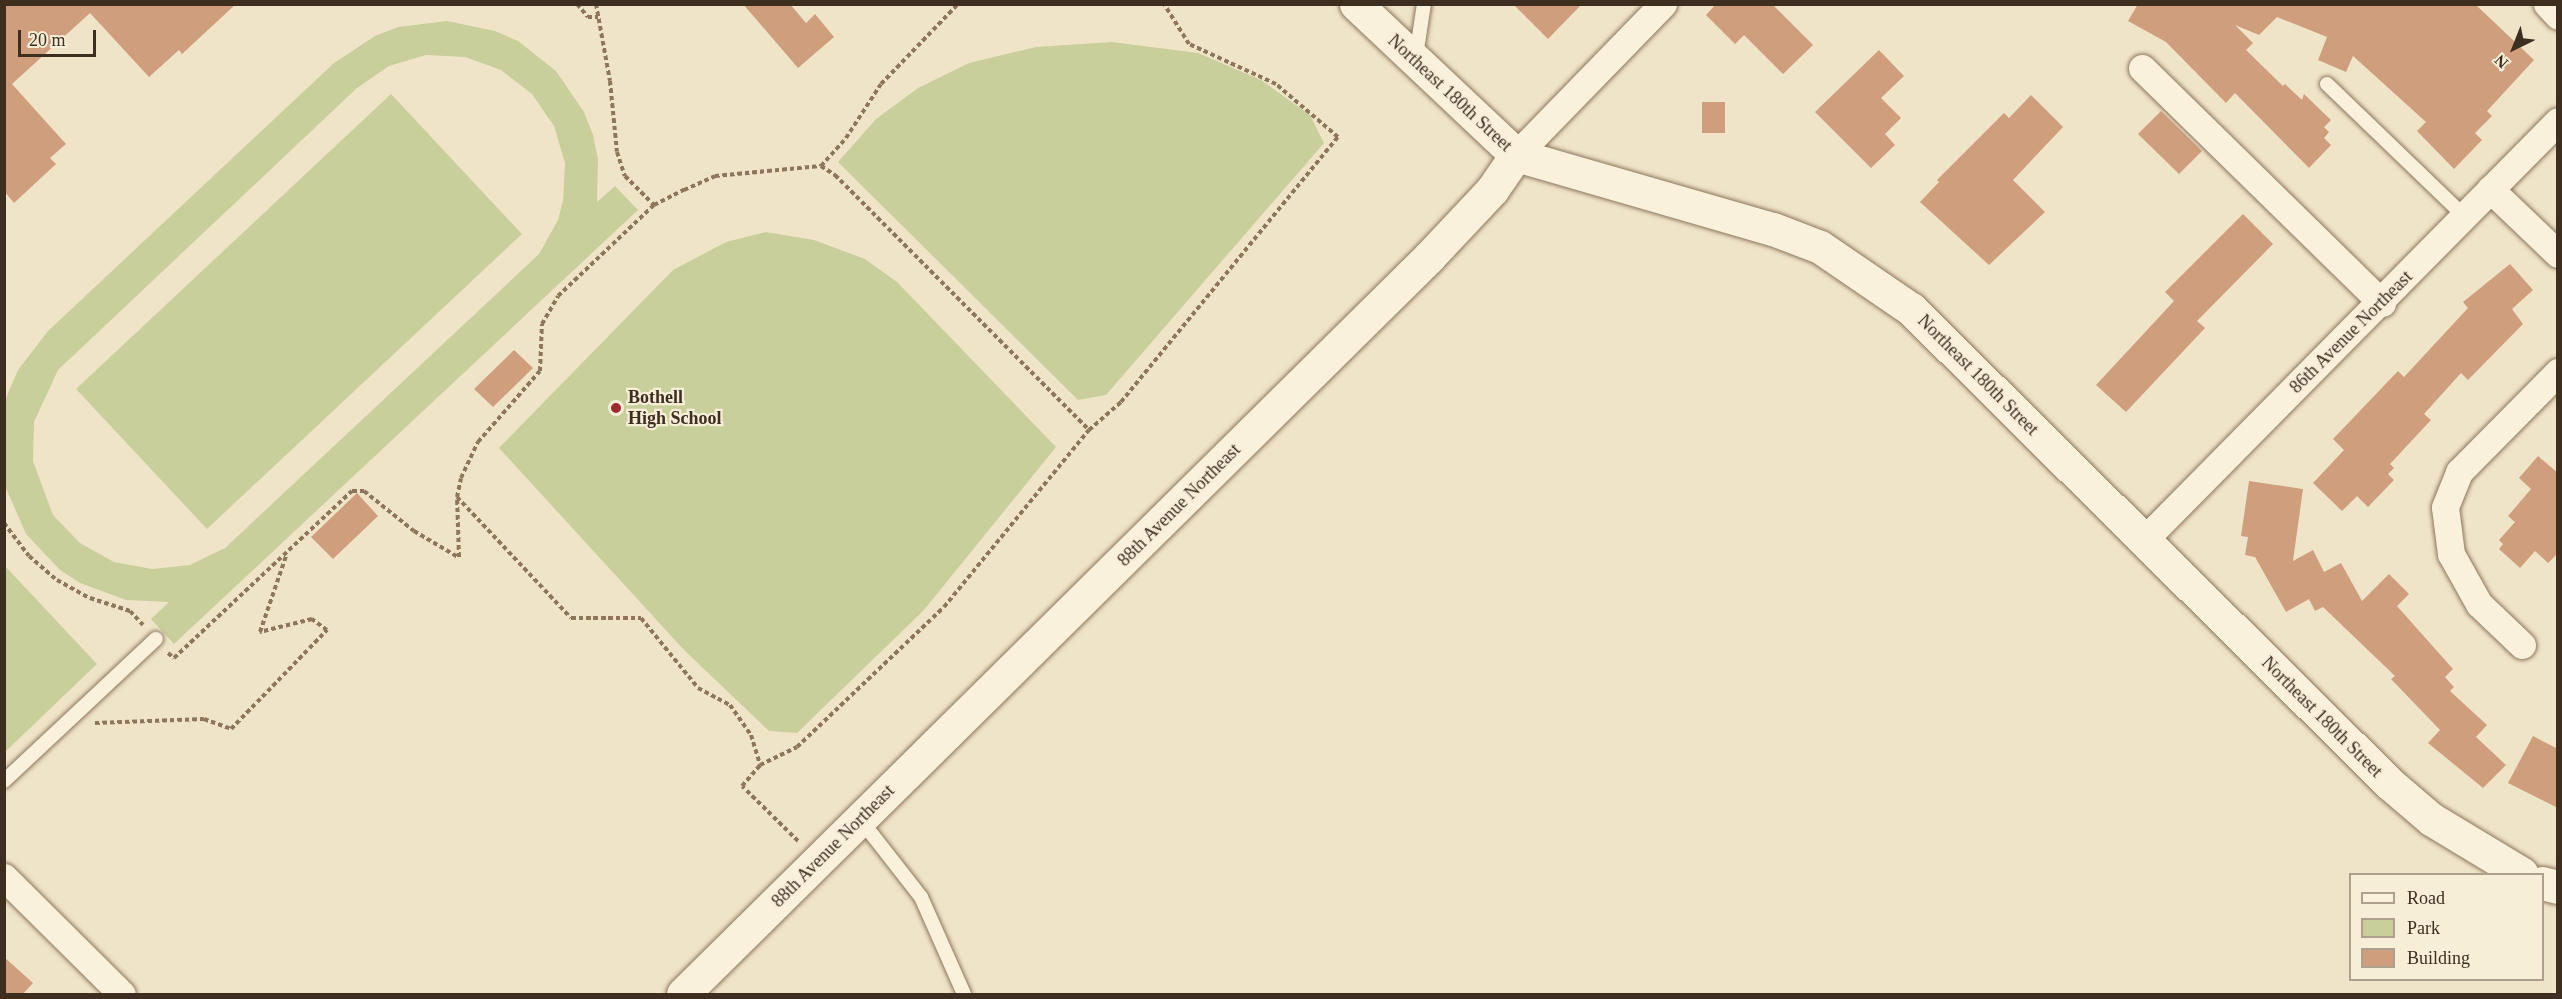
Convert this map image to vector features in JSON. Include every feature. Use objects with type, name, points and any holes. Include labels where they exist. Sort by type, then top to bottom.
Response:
[{"type":"street","name":"Northeast 180th Street","points":[[1356,4],[1516,155],[1773,229],[1830,253],[1911,309],[2389,783],[2431,819],[2520,873]]},
{"type":"street","name":"88th Avenue Northeast","points":[[683,994],[1429,258],[1492,190],[1516,155],[1663,4]]},
{"type":"street","points":[[2547,4],[2558,16]]},
{"type":"street","points":[[2142,68],[2382,303]]},
{"type":"street","name":"86th Avenue Northeast","points":[[2143,541],[2382,303],[2558,121]]},
{"type":"street","points":[[2490,189],[2558,254]]},
{"type":"street","points":[[2522,645],[2479,604],[2451,554],[2445,507],[2459,472],[2558,372]]},
{"type":"street","points":[[4,877],[122,994]]},
{"type":"lane","points":[[1415,62],[1424,4]]},
{"type":"lane","points":[[2327,84],[2464,216]]},
{"type":"lane","points":[[4,782],[156,639]]},
{"type":"lane","points":[[860,819],[921,897],[964,994]]},
{"type":"path","points":[[577,4],[588,17],[598,17]]},
{"type":"path","points":[[596,4],[617,152],[625,176],[654,205]]},
{"type":"path","points":[[4,523],[29,556],[57,580],[90,598],[130,611],[174,658],[352,491],[364,491],[414,531],[459,557],[457,497],[461,478],[478,442],[540,371],[542,324],[558,296],[654,205],[715,176],[821,166],[846,138],[881,84],[958,4]]},
{"type":"path","points":[[820,858],[793,838],[742,786],[760,765],[798,747],[944,607],[1089,430],[1121,402],[1338,137],[1276,84],[1189,44],[1164,4]]},
{"type":"path","points":[[821,166],[852,192],[1089,430]]},
{"type":"path","points":[[457,497],[571,618],[641,618],[698,688],[730,705],[751,735],[760,765]]},
{"type":"path","points":[[64,724],[204,719],[231,729],[327,630],[312,619],[260,632],[286,555]]},
{"type":"green space","points":[[447,21],[495,31],[518,41],[556,71],[584,112],[593,135],[598,159],[597,202],[615,186],[638,210],[174,644],[151,619],[169,602],[126,600],[80,583],[60,570],[26,534],[5,486],[4,405],[8,393],[18,370],[48,331],[334,63],[375,36],[398,27]],"holes":[[[426,55],[465,57],[501,70],[532,94],[554,126],[565,163],[563,201],[558,220],[539,254],[225,548],[190,565],[152,569],[114,562],[80,543],[53,515],[33,461],[34,422],[58,370],[357,88],[389,66]]]},
{"type":"green space","points":[[1112,42],[1198,53],[1261,80],[1310,115],[1324,143],[1106,395],[1078,400],[838,162],[876,119],[918,88],[969,63],[1036,47]]},
{"type":"green space","points":[[391,94],[522,234],[207,529],[76,389]]},
{"type":"green space","points":[[766,232],[814,240],[865,259],[897,282],[1056,447],[924,610],[797,733],[769,731],[684,650],[499,448],[673,270],[726,242]]},
{"type":"green space","points":[[4,566],[97,664],[5,752]]},
{"type":"building","points":[[4,4],[236,4],[182,54],[179,50],[149,77],[90,13],[12,84],[66,144],[50,158],[56,164],[14,203],[4,191]]},
{"type":"building","points":[[743,4],[790,4],[806,23],[815,14],[834,37],[798,68]]},
{"type":"building","points":[[1513,4],[1582,4],[1548,39]]},
{"type":"building","points":[[1716,4],[1772,4],[1813,45],[1783,74],[1744,35],[1735,44],[1706,15]]},
{"type":"building","points":[[2138,4],[2475,4],[2534,60],[2487,111],[2492,116],[2475,133],[2482,140],[2454,169],[2417,131],[2426,122],[2353,56],[2346,72],[2318,60],[2327,37],[2277,17],[2259,35],[2235,25],[2253,43],[2246,50],[2283,86],[2285,84],[2302,100],[2304,94],[2331,120],[2324,127],[2329,132],[2324,138],[2331,145],[2309,168],[2235,93],[2226,103],[2166,42],[2128,21]]},
{"type":"building","points":[[1879,50],[1904,76],[1881,98],[1901,118],[1885,134],[1895,145],[1871,168],[1815,112]]},
{"type":"building","points":[[2031,95],[2063,127],[2013,180],[2045,212],[1989,265],[1920,202],[1939,182],[1937,180],[2004,113],[2009,118]]},
{"type":"building","points":[[1702,102],[1725,102],[1725,133],[1702,133]]},
{"type":"building","points":[[2161,111],[2202,151],[2179,174],[2138,134]]},
{"type":"building","points":[[2243,214],[2273,244],[2197,321],[2205,328],[2126,412],[2096,385],[2174,301],[2165,292]]},
{"type":"building","points":[[2510,264],[2533,290],[2512,309],[2523,324],[2468,380],[2461,373],[2424,414],[2431,420],[2390,464],[2394,468],[2388,474],[2394,480],[2368,507],[2357,496],[2342,511],[2313,483],[2344,450],[2333,439],[2398,371],[2404,377],[2468,308],[2463,302]]},
{"type":"building","points":[[514,350],[533,368],[493,407],[474,389]]},
{"type":"building","points":[[2538,456],[2558,473],[2558,553],[2548,563],[2535,551],[2520,568],[2499,549],[2503,544],[2499,540],[2515,522],[2508,516],[2531,489],[2519,478]]},
{"type":"building","points":[[2249,481],[2303,489],[2293,561],[2313,550],[2324,572],[2341,563],[2362,601],[2389,574],[2409,594],[2397,606],[2453,669],[2445,677],[2454,687],[2450,691],[2487,725],[2476,737],[2506,765],[2483,788],[2428,743],[2440,730],[2391,679],[2395,676],[2323,607],[2315,611],[2309,599],[2286,612],[2255,557],[2245,555],[2248,537],[2241,536]]},
{"type":"building","points":[[357,493],[378,516],[333,559],[311,537]]},
{"type":"building","points":[[2533,736],[2558,749],[2558,808],[2508,783]]},
{"type":"building","points":[[4,957],[33,983],[23,994],[4,994]]},
{"type":"place","name":"Bothell High School","points":[[616,408]]}]
